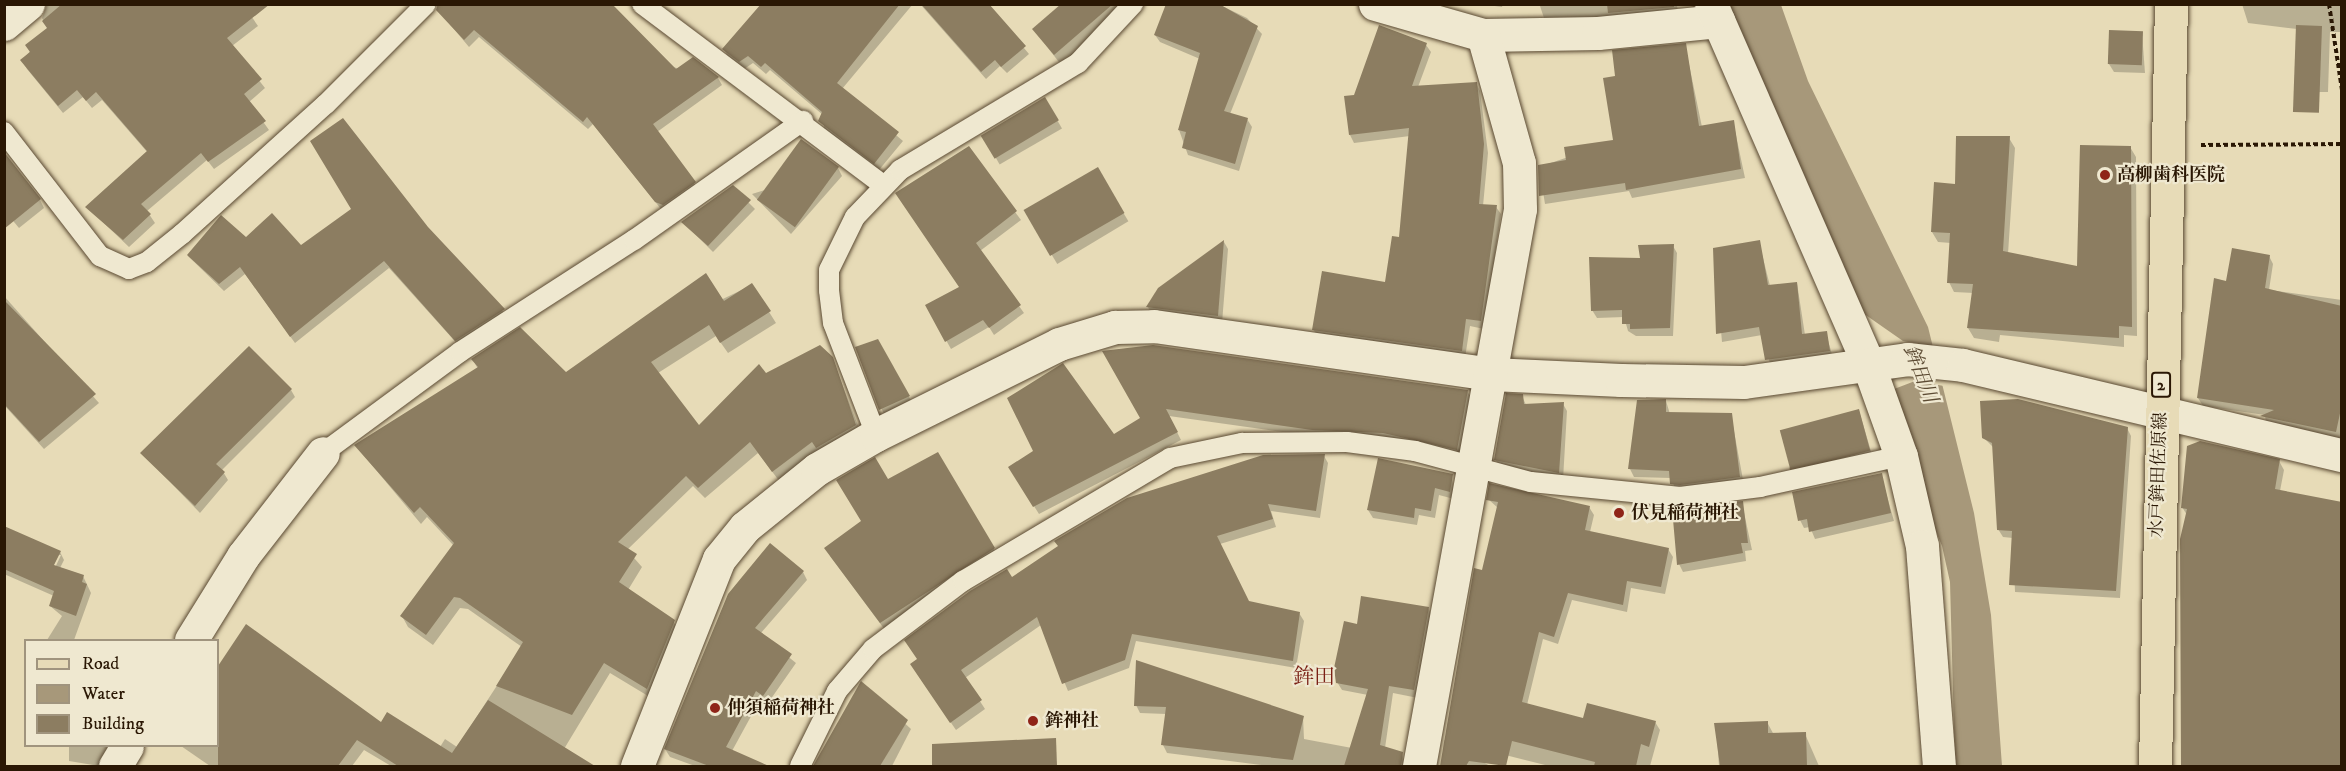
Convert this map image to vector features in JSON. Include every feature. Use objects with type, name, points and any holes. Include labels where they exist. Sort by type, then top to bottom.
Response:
[{"type":"main road","name":"水戸鉾田佐原線","points":[[2155,766],[2171,4]]},
{"type":"street","points":[[4,24],[28,4]]},
{"type":"street","points":[[1375,4],[1483,35],[1598,33],[1714,13],[1874,363],[1901,456],[1922,546],[1939,766]]},
{"type":"street","points":[[1419,766],[1470,464],[1491,374],[1520,210],[1519,163],[1483,35]]},
{"type":"street","points":[[636,766],[719,559],[775,500],[876,435],[1059,344],[1115,327],[1154,326],[1491,374],[1744,382],[1874,363],[1963,364],[2342,455]]},
{"type":"street","points":[[192,639],[243,556],[323,453]]},
{"type":"street","points":[[115,766],[126,747]]},
{"type":"lane","points":[[4,132],[100,256],[129,269],[147,262],[182,234],[326,104],[426,4]]},
{"type":"lane","points":[[642,4],[803,121],[883,185]]},
{"type":"lane","points":[[876,435],[833,323],[830,270],[855,218],[883,185],[931,149],[1078,63],[1133,4]]},
{"type":"lane","points":[[323,453],[460,352],[634,240],[803,121]]},
{"type":"lane","points":[[800,766],[837,691],[873,649],[963,581],[1170,458],[1242,443],[1347,442],[1470,464],[1531,482],[1680,497],[1760,487],[1901,456]]},
{"type":"path","points":[[2329,4],[2342,90]]},
{"type":"path","points":[[2168,145],[2342,144]]},
{"type":"water","name":"鉾田川","points":[[1722,5],[1781,5],[1808,81],[1928,327],[1974,513],[1991,615],[2002,766],[1955,766],[1950,582],[1942,546]]},
{"type":"pier","points":[[1860,311],[1903,341],[1935,347],[1944,386],[1915,381],[1889,391]]},
{"type":"building","points":[[62,4],[270,4],[227,38],[262,79],[244,94],[266,121],[208,162],[201,153],[141,204],[151,214],[123,240],[85,207],[147,151],[96,92],[86,101],[77,90],[58,106],[20,60],[30,52],[25,45],[47,28],[42,21]]},
{"type":"building","points":[[438,4],[612,4],[676,69],[693,57],[719,77],[653,124],[696,182],[663,205],[655,202],[587,117],[583,122],[474,30],[464,40],[436,10]]},
{"type":"building","points":[[761,4],[900,4],[837,83],[899,132],[874,164],[818,121],[822,112],[765,63],[761,67],[748,56],[739,62],[722,49]]},
{"type":"building","points":[[921,4],[989,4],[1026,46],[1001,67],[995,60],[981,72]]},
{"type":"building","points":[[1061,4],[1113,4],[1054,55],[1032,29]]},
{"type":"building","points":[[1166,4],[1219,4],[1258,26],[1224,111],[1248,118],[1235,164],[1182,148],[1186,132],[1178,130],[1200,53],[1154,35]]},
{"type":"building","points":[[1607,4],[1674,4],[1674,7],[1608,13]]},
{"type":"building","points":[[1379,25],[1427,43],[1412,86],[1477,82],[1484,144],[1479,204],[1497,205],[1481,321],[1466,319],[1462,351],[1312,330],[1322,271],[1385,282],[1392,236],[1399,237],[1409,128],[1349,135],[1344,96],[1354,95]]},
{"type":"building","points":[[2296,25],[2322,26],[2319,113],[2293,112]]},
{"type":"building","points":[[2109,30],[2143,31],[2142,65],[2108,64]]},
{"type":"building","points":[[1686,43],[1699,126],[1734,120],[1741,169],[1626,190],[1625,183],[1539,196],[1538,165],[1566,160],[1564,147],[1613,140],[1603,78],[1615,76],[1612,50]]},
{"type":"building","points":[[1045,97],[1059,120],[995,159],[981,136]]},
{"type":"building","points":[[343,118],[428,227],[505,309],[455,341],[384,261],[290,337],[240,267],[219,284],[187,255],[221,215],[246,237],[272,213],[301,245],[351,209],[310,141]]},
{"type":"building","points":[[1956,136],[2010,136],[2003,251],[2077,266],[2080,145],[2131,146],[2132,327],[2119,326],[2119,338],[1967,328],[1973,284],[1947,283],[1950,233],[1931,232],[1934,182],[1955,184]]},
{"type":"building","points":[[801,139],[839,167],[795,227],[757,200]]},
{"type":"building","points":[[969,146],[1017,211],[976,243],[1021,305],[989,328],[983,320],[945,342],[925,305],[959,287],[895,193]]},
{"type":"building","points":[[4,152],[41,199],[4,229]]},
{"type":"building","points":[[1098,167],[1124,213],[1050,256],[1024,210]]},
{"type":"building","points":[[733,185],[751,200],[708,246],[681,222]]},
{"type":"building","points":[[1224,240],[1218,316],[1146,307],[1158,288]]},
{"type":"building","points":[[1760,240],[1768,285],[1797,282],[1802,334],[1827,331],[1830,351],[1765,360],[1759,327],[1716,334],[1713,248]]},
{"type":"building","points":[[1674,244],[1670,328],[1630,329],[1630,324],[1622,324],[1622,310],[1591,311],[1589,257],[1640,258],[1638,245]]},
{"type":"building","points":[[2232,248],[2270,255],[2265,288],[2342,306],[2342,404],[2336,432],[2260,416],[2274,410],[2197,398],[2214,278],[2226,281]]},
{"type":"building","points":[[706,273],[724,301],[752,283],[771,311],[720,343],[709,325],[651,362],[699,425],[759,364],[766,373],[820,345],[833,357],[856,425],[816,448],[812,442],[772,472],[750,442],[698,488],[686,476],[618,542],[637,554],[619,582],[675,620],[647,689],[604,663],[572,715],[496,686],[523,642],[460,598],[454,597],[426,635],[400,616],[454,543],[420,507],[414,513],[354,445],[478,367],[471,359],[520,327],[566,372]]},
{"type":"building","points":[[4,300],[96,394],[39,442],[4,404]]},
{"type":"building","points":[[878,339],[910,396],[879,410],[855,347]]},
{"type":"building","points":[[1153,345],[1468,390],[1457,450],[1383,433],[1312,430],[1166,409],[1178,432],[1033,507],[1008,467],[1033,451],[1007,398],[1063,363],[1114,434],[1140,418],[1102,351]]},
{"type":"building","points":[[249,346],[292,389],[216,464],[225,472],[195,506],[140,453]]},
{"type":"building","points":[[1506,393],[1523,394],[1524,404],[1564,402],[1559,473],[1494,460]]},
{"type":"building","points":[[1666,399],[1666,412],[1732,413],[1740,477],[1680,485],[1670,484],[1669,471],[1628,469],[1637,400]]},
{"type":"building","points":[[2018,399],[2128,427],[2116,591],[2009,585],[2012,531],[1997,530],[1992,443],[1982,438],[1980,401]]},
{"type":"building","points":[[1859,409],[1870,451],[1791,472],[1780,430]]},
{"type":"building","points":[[2200,441],[2280,459],[2275,489],[2342,502],[2342,766],[2181,766],[2180,539],[2187,509],[2181,508],[2187,446]]},
{"type":"building","points":[[938,452],[995,548],[880,623],[824,548],[861,521],[836,480],[875,457],[888,479]]},
{"type":"building","points":[[1325,454],[1316,511],[1268,504],[1273,519],[1217,536],[1249,601],[1300,612],[1293,661],[1132,634],[1125,660],[1062,684],[1037,617],[961,670],[982,700],[950,723],[910,664],[917,659],[904,640],[970,591],[1007,569],[1012,577],[1058,546],[1054,541],[1127,498],[1263,455]]},
{"type":"building","points":[[1378,458],[1453,474],[1450,492],[1435,488],[1431,511],[1415,508],[1414,518],[1367,510]]},
{"type":"building","points":[[1882,473],[1891,513],[1809,532],[1807,519],[1798,521],[1792,492]]},
{"type":"building","points":[[1489,483],[1590,506],[1585,530],[1669,548],[1661,587],[1627,581],[1623,605],[1568,593],[1554,637],[1539,632],[1522,702],[1583,718],[1587,703],[1656,721],[1649,747],[1641,744],[1636,766],[1594,766],[1595,762],[1512,741],[1506,766],[1469,761],[1466,766],[1440,766],[1474,568],[1482,570],[1498,502],[1486,500]]},
{"type":"building","points":[[1743,501],[1748,543],[1741,543],[1743,553],[1677,565],[1672,508]]},
{"type":"building","points":[[4,526],[61,551],[54,565],[84,575],[82,582],[87,584],[76,616],[49,606],[54,591],[4,569]]},
{"type":"building","points":[[770,543],[804,571],[755,628],[792,654],[763,696],[756,691],[726,747],[769,766],[709,766],[664,749],[728,594]]},
{"type":"building","points":[[1361,596],[1429,607],[1414,690],[1389,686],[1380,745],[1403,752],[1401,766],[1344,766],[1368,689],[1336,683],[1334,668],[1344,621],[1357,624]]},
{"type":"building","points":[[246,624],[381,722],[387,712],[452,753],[488,700],[595,766],[398,766],[357,740],[338,766],[218,766],[219,664]]},
{"type":"building","points":[[1136,660],[1304,716],[1293,760],[1161,745],[1166,707],[1134,706]]},
{"type":"building","points":[[861,681],[908,720],[880,766],[813,766]]},
{"type":"building","points":[[1768,721],[1768,733],[1806,732],[1807,766],[1720,766],[1714,723]]},
{"type":"building","points":[[1056,738],[1057,766],[932,766],[932,744]]},
{"type":"place","name":"高柳歯科医院","points":[[2105,175]]},
{"type":"place","name":"伏見稲荷神社","points":[[1619,513]]},
{"type":"place","name":"仲須稲荷神社","points":[[715,708]]},
{"type":"place","name":"鉾神社","points":[[1033,721]]},
{"type":"district","name":"鉾田","points":[[1314,677]]}]
